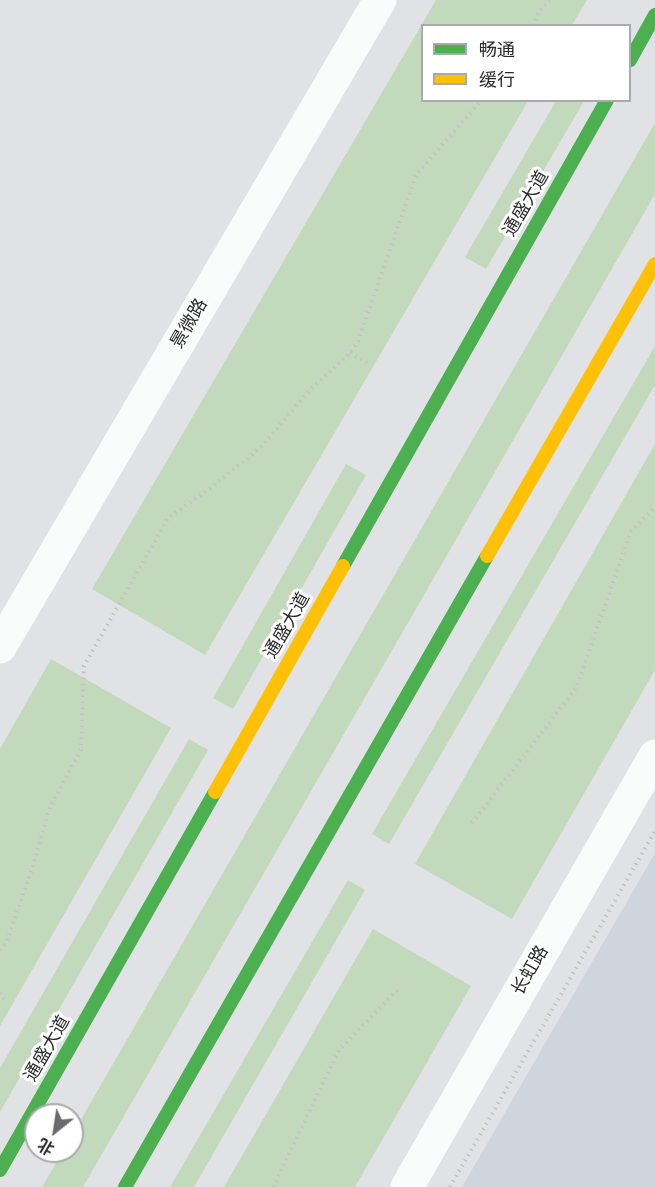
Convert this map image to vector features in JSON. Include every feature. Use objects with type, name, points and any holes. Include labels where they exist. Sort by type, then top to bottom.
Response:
[{"type":"main road","points":[[631,58],[655,15]]},
{"type":"main road","name":"通盛大道","points":[[0,1170],[606,102]]},
{"type":"main road","points":[[125,1187],[655,264]]},
{"type":"street","name":"景微路","points":[[0,647],[380,0]]},
{"type":"street","name":"长虹路","points":[[407,1187],[655,756]]},
{"type":"path","points":[[534,24],[538,13],[550,0]]},
{"type":"path","points":[[0,950],[6,943],[31,872],[50,807],[81,750],[84,666],[168,518],[212,487],[260,448],[312,388],[350,353],[358,341],[416,175],[480,102]]},
{"type":"path","points":[[350,353],[368,363]]},
{"type":"path","points":[[472,823],[576,688],[631,531],[655,507]]},
{"type":"path","points":[[450,1187],[655,831]]},
{"type":"path","points":[[273,1187],[339,1050],[399,988]]},
{"type":"path","points":[[0,993],[6,1002]]},
{"type":"shaded area","points":[[655,853],[655,1187],[462,1187]]},
{"type":"green space","points":[[436,0],[587,0],[573,24],[422,24]]},
{"type":"green space","points":[[421,26],[421,102],[527,102],[205,655],[92,589]]},
{"type":"green space","points":[[555,102],[583,102],[486,269],[465,257]]},
{"type":"green space","points":[[655,123],[655,194],[83,1187],[42,1187],[56,1163],[84,1163],[84,1114]]},
{"type":"green space","points":[[655,346],[655,385],[389,844],[372,834]]},
{"type":"green space","points":[[655,444],[655,670],[512,919],[415,864]]},
{"type":"green space","points":[[346,464],[366,475],[233,709],[213,698]]},
{"type":"green space","points":[[51,659],[171,728],[0,1026],[0,749]]},
{"type":"green space","points":[[189,739],[208,750],[0,1112],[0,1068]]},
{"type":"green space","points":[[348,880],[365,890],[194,1187],[170,1187]]},
{"type":"green space","points":[[373,929],[471,986],[355,1187],[224,1187]]},
{"type":"traffic: fast","points":[[631,58],[655,15]]},
{"type":"traffic: fast","points":[[343,566],[606,102]]},
{"type":"traffic: fast","points":[[125,1187],[487,556]]},
{"type":"traffic: fast","points":[[0,1170],[215,792]]},
{"type":"traffic: slow","points":[[487,556],[655,264]]},
{"type":"traffic: slow","points":[[215,792],[343,566]]}]
